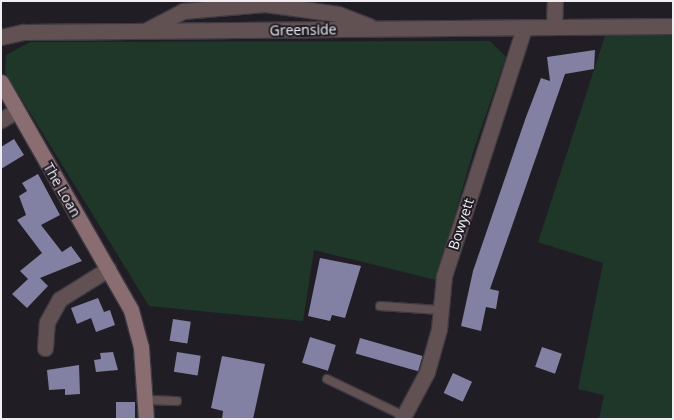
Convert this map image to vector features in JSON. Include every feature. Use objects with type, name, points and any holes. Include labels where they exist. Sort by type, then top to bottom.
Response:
[{"type":"main road","name":"The Loan","points":[[1,82],[131,310],[141,348],[147,400],[146,419]]},
{"type":"street","points":[[554,27],[555,1]]},
{"type":"street","points":[[146,31],[184,11],[265,4],[338,14],[375,29]]},
{"type":"street","name":"Greenside","points":[[1,36],[23,32],[673,26]]},
{"type":"street","name":"Bowyett","points":[[403,417],[426,372],[439,329],[439,310],[444,276],[524,28]]},
{"type":"street","points":[[1,120],[16,111]]},
{"type":"street","points":[[45,348],[47,322],[60,299],[108,269]]},
{"type":"lane","points":[[380,306],[439,310]]},
{"type":"lane","points":[[327,379],[403,417]]},
{"type":"lane","points":[[147,400],[177,401]]},
{"type":"green space","points":[[616,29],[673,30],[673,419],[599,419],[604,395],[578,389],[603,263],[538,242],[605,36]]},
{"type":"green space","points":[[490,41],[506,57],[474,149],[436,280],[314,250],[303,321],[149,306],[5,72],[6,55],[30,42]]},
{"type":"building","points":[[595,50],[594,69],[565,74],[490,289],[499,291],[496,309],[486,307],[481,331],[461,326],[473,271],[526,117],[541,78],[550,81],[547,57]]},
{"type":"building","points":[[14,139],[24,155],[1,169],[1,147]]},
{"type":"building","points":[[38,174],[60,215],[41,225],[62,252],[71,246],[82,261],[40,278],[48,286],[27,308],[12,294],[28,279],[20,271],[42,253],[17,220],[26,215],[19,196],[27,191],[22,183]]},
{"type":"building","points":[[320,258],[361,266],[345,318],[332,315],[330,321],[308,316]]},
{"type":"building","points":[[98,298],[104,312],[110,310],[115,325],[96,332],[91,318],[77,324],[71,308]]},
{"type":"building","points":[[173,319],[191,322],[187,344],[170,341]]},
{"type":"building","points":[[310,337],[336,345],[328,371],[302,363]]},
{"type":"building","points":[[360,338],[422,356],[418,371],[356,353]]},
{"type":"building","points":[[542,347],[562,354],[555,374],[535,367]]},
{"type":"building","points":[[113,352],[118,370],[96,372],[94,360],[101,359],[100,353]]},
{"type":"building","points":[[177,352],[201,356],[198,376],[174,372]]},
{"type":"building","points":[[222,356],[265,364],[253,419],[222,419],[223,411],[211,408]]},
{"type":"building","points":[[79,365],[80,394],[65,395],[65,389],[49,390],[47,370]]},
{"type":"building","points":[[453,373],[472,382],[463,402],[444,393]]},
{"type":"building","points":[[116,402],[135,402],[135,419],[116,419]]}]
